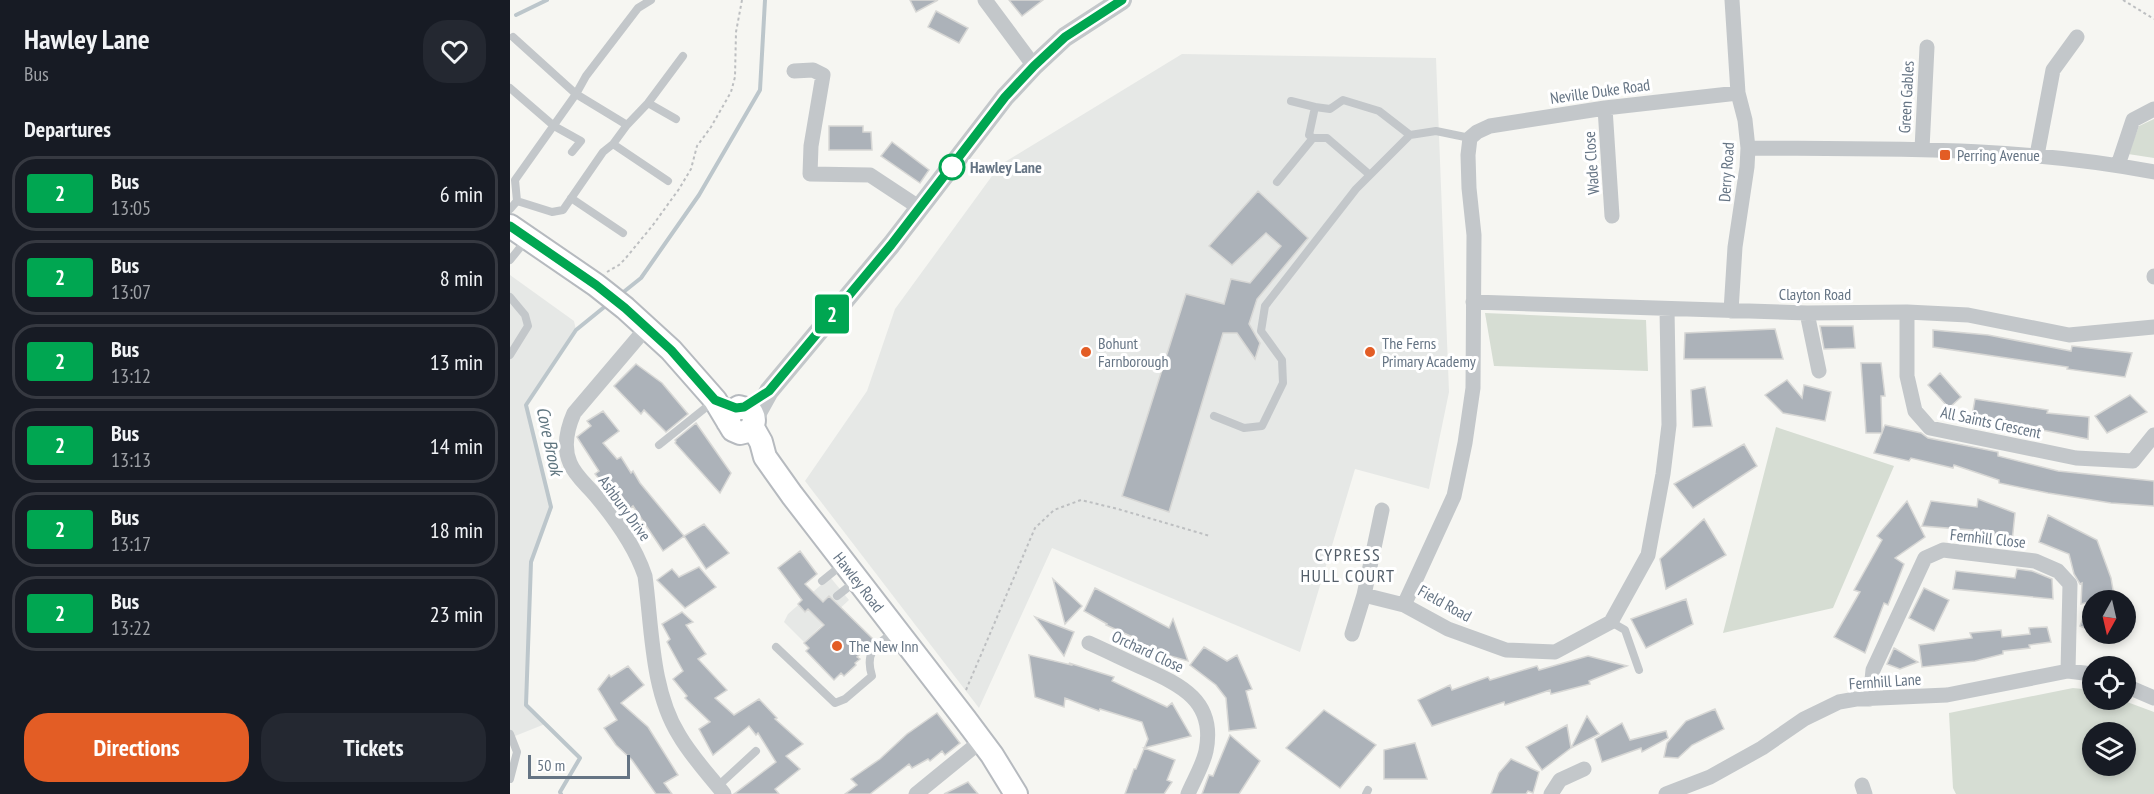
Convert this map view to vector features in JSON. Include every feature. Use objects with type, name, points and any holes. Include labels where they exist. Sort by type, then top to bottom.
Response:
[{"type":"main road","points":[[519,232],[600,279],[625,308],[671,350],[715,400],[743,419]]},
{"type":"main road","name":"Hawley Road","points":[[743,419],[752,448],[765,457],[850,572],[981,741],[1016,794]]},
{"type":"street","points":[[986,0],[1034,66]]},
{"type":"street","points":[[743,419],[769,391],[920,208],[1005,97],[1065,37],[1122,0]]},
{"type":"street","name":"Derry Road","points":[[1731,311],[1735,247],[1748,148],[1745,120],[1738,93],[1732,0]]},
{"type":"street","points":[[2037,155],[2053,70],[2077,37]]},
{"type":"street","name":"Green Gables","points":[[1922,149],[1927,47]]},
{"type":"street","points":[[794,71],[813,70],[823,75],[810,155],[810,182],[870,175],[920,208]]},
{"type":"street","name":"Neville Duke Road","points":[[1470,138],[1490,126],[1605,108],[1738,93]]},
{"type":"street","name":"Wade Close","points":[[1605,108],[1612,216]]},
{"type":"street","points":[[2118,165],[2133,120],[2154,109]]},
{"type":"street","name":"Field Road","points":[[1470,138],[1468,155],[1474,235],[1473,388],[1454,496],[1404,605],[1448,629],[1506,650],[1554,652],[1611,622]]},
{"type":"street","points":[[1748,148],[1922,149],[2037,155],[2154,172]]},
{"type":"street","name":"Clayton Road","points":[[1473,302],[1807,313],[1907,312],[1968,315],[2069,335],[2154,327]]},
{"type":"street","points":[[1611,622],[1648,555],[1663,474],[1669,425],[1667,309]]},
{"type":"street","name":"All Saints Crescent","points":[[1907,312],[1907,376],[1915,411],[1930,428],[2076,458],[2133,461],[2146,450],[2154,435]]},
{"type":"street","points":[[1807,313],[1819,371]]},
{"type":"street","name":"Ashbury Drive","points":[[647,327],[574,413],[568,426],[567,456],[575,472],[610,514],[641,563],[645,576],[657,676],[663,699],[678,734],[721,790]]},
{"type":"street","points":[[1352,634],[1364,595],[1382,510]]},
{"type":"street","name":"Fernhill Close","points":[[1870,699],[1873,670],[1912,583],[1925,558],[1943,550],[2035,561],[2058,571],[2070,584],[2068,671]]},
{"type":"street","points":[[1364,595],[1404,605]]},
{"type":"street","name":"Orchard Close","points":[[1089,643],[1178,684],[1194,697],[1205,716],[1208,733],[1206,753],[1188,794]]},
{"type":"street","name":"Fernhill Lane","points":[[1666,794],[1710,777],[1762,748],[1804,719],[1839,702],[1947,695],[2068,671],[2082,673]]},
{"type":"street","points":[[2136,690],[2154,698]]},
{"type":"street","points":[[916,794],[981,741]]},
{"type":"street","points":[[1551,794],[1560,780],[1584,769]]},
{"type":"lane","points":[[517,201],[512,177],[554,126],[586,76],[638,8],[651,0]]},
{"type":"lane","points":[[513,37],[576,94],[627,125]]},
{"type":"lane","points":[[517,201],[552,212],[563,210],[603,152],[613,144],[648,103],[682,56]]},
{"type":"lane","points":[[510,88],[554,126],[581,141],[572,152]]},
{"type":"lane","points":[[1291,100],[1330,109],[1343,100],[1379,111],[1410,135]]},
{"type":"lane","points":[[648,103],[676,119]]},
{"type":"lane","points":[[1315,107],[1309,135],[1313,138],[1327,138],[1370,175]]},
{"type":"lane","points":[[1214,416],[1244,428],[1262,426],[1283,383],[1282,360],[1261,331],[1265,306],[1356,189],[1410,135],[1436,131],[1470,138]]},
{"type":"lane","points":[[1277,182],[1313,138]]},
{"type":"lane","points":[[613,144],[669,181]]},
{"type":"lane","points":[[571,198],[623,232]]},
{"type":"lane","points":[[510,209],[517,201]]},
{"type":"lane","points":[[510,260],[519,232]]},
{"type":"lane","points":[[510,297],[525,315],[528,327],[510,355]]},
{"type":"lane","points":[[659,445],[715,400]]},
{"type":"lane","points":[[822,581],[850,572]]},
{"type":"lane","points":[[837,596],[850,572]]},
{"type":"lane","points":[[1611,622],[1625,630],[1639,670]]},
{"type":"lane","points":[[776,647],[835,703],[845,699],[872,676],[868,664],[872,650],[896,630]]},
{"type":"lane","points":[[510,734],[517,752],[510,779]]},
{"type":"lane","points":[[721,790],[756,751]]},
{"type":"path","points":[[600,279],[620,265],[674,196],[691,169],[697,146],[731,92],[735,77],[736,32],[742,0]]},
{"type":"path","points":[[2123,0],[2154,19]]},
{"type":"path","points":[[966,690],[1035,528],[1054,510],[1082,500],[1210,536]]},
{"type":"shaded area","name":"Bohunt Farnborough","points":[[1182,54],[1436,58],[1449,392],[1429,489],[1355,469],[1300,652],[1052,548],[979,708],[805,481],[867,391],[895,309],[1000,165]]},
{"type":"shaded area","points":[[2154,119],[2154,158],[2128,154],[2139,126]]},
{"type":"shaded area","points":[[510,275],[574,321],[576,330],[526,405],[551,507],[531,562],[526,705],[545,724],[510,738]]},
{"type":"shaded area","points":[[1485,313],[1646,320],[1648,371],[1494,366]]},
{"type":"shaded area","points":[[1776,427],[1894,466],[1833,608],[1723,633]]},
{"type":"shaded area","points":[[830,577],[849,600],[804,642],[784,622],[788,614]]},
{"type":"shaded area","points":[[2073,688],[2082,689],[2082,710],[2136,710],[2136,705],[2154,712],[2154,794],[1956,794],[1953,788],[1949,713]]},
{"type":"building","points":[[910,0],[938,0],[916,12]]},
{"type":"building","points":[[1009,0],[1043,0],[1022,16]]},
{"type":"building","points":[[936,11],[968,28],[959,43],[928,27]]},
{"type":"building","points":[[829,126],[863,126],[863,132],[871,132],[872,150],[829,150]]},
{"type":"building","points":[[892,142],[929,170],[920,183],[881,156]]},
{"type":"building","points":[[1258,191],[1308,238],[1257,299],[1249,324],[1260,343],[1255,359],[1237,333],[1223,333],[1169,512],[1122,496],[1186,294],[1224,304],[1231,279],[1250,283],[1281,246],[1266,233],[1232,265],[1209,246]]},
{"type":"building","points":[[1820,326],[1853,326],[1855,348],[1824,349]]},
{"type":"building","points":[[1775,329],[1783,359],[1684,359],[1685,333]]},
{"type":"building","points":[[1933,330],[1988,335],[2071,351],[2072,346],[2132,353],[2125,377],[1933,347]]},
{"type":"building","points":[[1861,363],[1881,363],[1885,396],[1881,396],[1882,433],[1866,433]]},
{"type":"building","points":[[636,364],[662,383],[688,414],[666,432],[644,410],[641,414],[614,386]]},
{"type":"building","points":[[1940,373],[1961,397],[1949,408],[1928,385]]},
{"type":"building","points":[[1787,380],[1802,398],[1804,385],[1831,392],[1825,421],[1783,413],[1765,395]]},
{"type":"building","points":[[1705,387],[1712,426],[1693,427],[1691,390]]},
{"type":"building","points":[[2130,395],[2147,412],[2107,433],[2095,416]]},
{"type":"building","points":[[1975,399],[2048,410],[2047,413],[2089,417],[2088,439],[1972,416]]},
{"type":"building","points":[[603,411],[619,431],[603,443],[617,459],[621,457],[631,473],[633,471],[640,483],[684,536],[663,551],[633,506],[625,513],[615,502],[617,501],[595,474],[599,471],[577,437],[591,426],[587,421]]},
{"type":"building","points":[[696,423],[731,473],[720,493],[675,443],[675,440]]},
{"type":"building","points":[[1885,425],[1921,433],[1928,438],[1998,452],[1998,456],[2058,471],[2154,481],[2154,506],[2111,503],[2048,493],[1999,483],[1999,480],[1954,465],[1953,468],[1911,458],[1909,461],[1874,453]]},
{"type":"building","points":[[1744,444],[1757,466],[1693,508],[1674,484]]},
{"type":"building","points":[[1978,499],[2015,513],[2012,542],[1971,534],[1972,530],[1922,526],[1931,501],[1977,507]]},
{"type":"building","points":[[1907,501],[1925,537],[1895,558],[1904,564],[1888,605],[1884,603],[1865,653],[1834,637],[1860,592],[1854,590],[1882,540],[1877,536]]},
{"type":"building","points":[[2048,515],[2097,540],[2113,590],[2082,590],[2081,604],[2082,583],[2080,584],[2074,574],[2069,554],[2039,542]]},
{"type":"building","points":[[1704,519],[1726,555],[1666,589],[1660,559]]},
{"type":"building","points":[[704,524],[729,553],[706,569],[684,536]]},
{"type":"building","name":"The New Inn","points":[[800,551],[817,574],[805,584],[823,602],[829,596],[874,640],[857,657],[860,659],[855,663],[856,665],[844,676],[841,673],[834,680],[806,651],[809,648],[804,643],[824,625],[808,609],[805,612],[798,604],[802,600],[778,568]]},
{"type":"building","points":[[699,567],[716,587],[685,608],[657,580],[672,569],[679,577]]},
{"type":"building","points":[[2017,569],[2032,571],[2052,579],[2053,599],[1953,589],[1956,571],[2015,578]]},
{"type":"building","points":[[1053,579],[1082,606],[1065,624]]},
{"type":"building","points":[[1095,588],[1169,628],[1173,619],[1188,661],[1160,653],[1136,642],[1137,639],[1106,625],[1084,611]]},
{"type":"building","points":[[1924,588],[1949,600],[1934,631],[1909,618]]},
{"type":"building","points":[[1686,599],[1693,624],[1646,648],[1631,619]]},
{"type":"building","points":[[682,612],[693,622],[686,625],[706,654],[698,659],[727,690],[715,698],[734,715],[759,699],[777,718],[775,719],[803,744],[786,756],[800,769],[775,789],[779,794],[734,794],[776,762],[758,733],[756,735],[749,726],[713,755],[699,729],[710,722],[685,698],[687,696],[673,679],[683,671],[667,642],[670,639],[662,624]]},
{"type":"building","points":[[1035,617],[1074,632],[1064,656]]},
{"type":"building","points":[[2047,627],[2051,642],[2029,645],[2030,648],[2003,651],[2003,654],[1975,661],[1922,667],[1919,645],[1972,638],[1970,633],[2001,630],[2002,637],[2030,634],[2029,628]]},
{"type":"building","points":[[1204,647],[1227,661],[1237,655],[1252,689],[1246,691],[1256,728],[1229,731],[1226,698],[1216,685],[1190,665]]},
{"type":"building","points":[[1894,648],[1918,662],[1900,669],[1887,664]]},
{"type":"building","points":[[1029,655],[1071,665],[1069,663],[1114,677],[1112,681],[1167,707],[1172,703],[1191,736],[1144,748],[1148,739],[1142,722],[1100,709],[1099,711],[1065,698],[1064,707],[1035,697]]},
{"type":"building","points":[[1588,656],[1627,666],[1589,681],[1590,684],[1551,694],[1550,690],[1505,705],[1504,702],[1432,726],[1418,700],[1450,685],[1452,690],[1488,677],[1490,680],[1537,666],[1539,670]]},
{"type":"building","points":[[628,666],[644,685],[621,703],[648,727],[678,775],[664,783],[672,794],[656,794],[632,760],[616,745],[604,728],[617,720],[598,689],[609,675],[611,677]]},
{"type":"building","points":[[1715,709],[1724,729],[1692,745],[1678,758],[1664,757],[1667,743],[1686,721]]},
{"type":"building","points":[[1324,710],[1376,745],[1340,788],[1286,748]]},
{"type":"building","points":[[937,713],[960,743],[945,755],[942,751],[930,761],[928,759],[912,768],[909,764],[870,794],[845,794],[857,785],[851,779]]},
{"type":"building","points":[[1587,716],[1599,734],[1571,748]]},
{"type":"building","points":[[1622,723],[1630,740],[1666,731],[1668,738],[1642,752],[1641,748],[1602,762],[1595,739]]},
{"type":"building","points":[[1567,725],[1571,748],[1542,770],[1526,747]]},
{"type":"building","points":[[1230,735],[1260,761],[1239,794],[1202,794],[1209,775],[1213,776]]},
{"type":"building","points":[[1415,743],[1427,779],[1384,779],[1384,750]]},
{"type":"building","points":[[1144,748],[1175,760],[1167,780],[1172,782],[1164,794],[1125,794]]},
{"type":"building","points":[[1511,759],[1539,772],[1533,793],[1528,791],[1526,794],[1491,794],[1499,773]]},
{"type":"building","points":[[968,782],[978,794],[944,794]]},
{"type":"waterway","points":[[516,15],[547,0]]},
{"type":"waterway","name":"Cove Brook","points":[[621,294],[641,278],[699,195],[760,90],[765,0]]},
{"type":"waterway","name":"Cove Brook","points":[[561,794],[560,792],[580,758],[526,705],[531,562],[551,507],[526,405],[576,330],[608,304]]},
{"type":"bus line","name":"2","points":[[510,226],[596,285],[625,308],[671,350],[715,400],[736,408],[744,407],[769,391],[891,245],[1005,97],[1065,37],[1122,0]]},
{"type":"place","name":"Perring Avenue","points":[[1945,155]]},
{"type":"place","name":"Hawley Lane","points":[[952,167]]},
{"type":"place","name":"Bohunt Farnborough","points":[[1086,352]]},
{"type":"place","name":"The Ferns Primary Academy","points":[[1370,352]]},
{"type":"place","name":"The New Inn","points":[[837,646]]},
{"type":"district","name":"CYPRESS HULL COURT","points":[[1348,564]]}]
